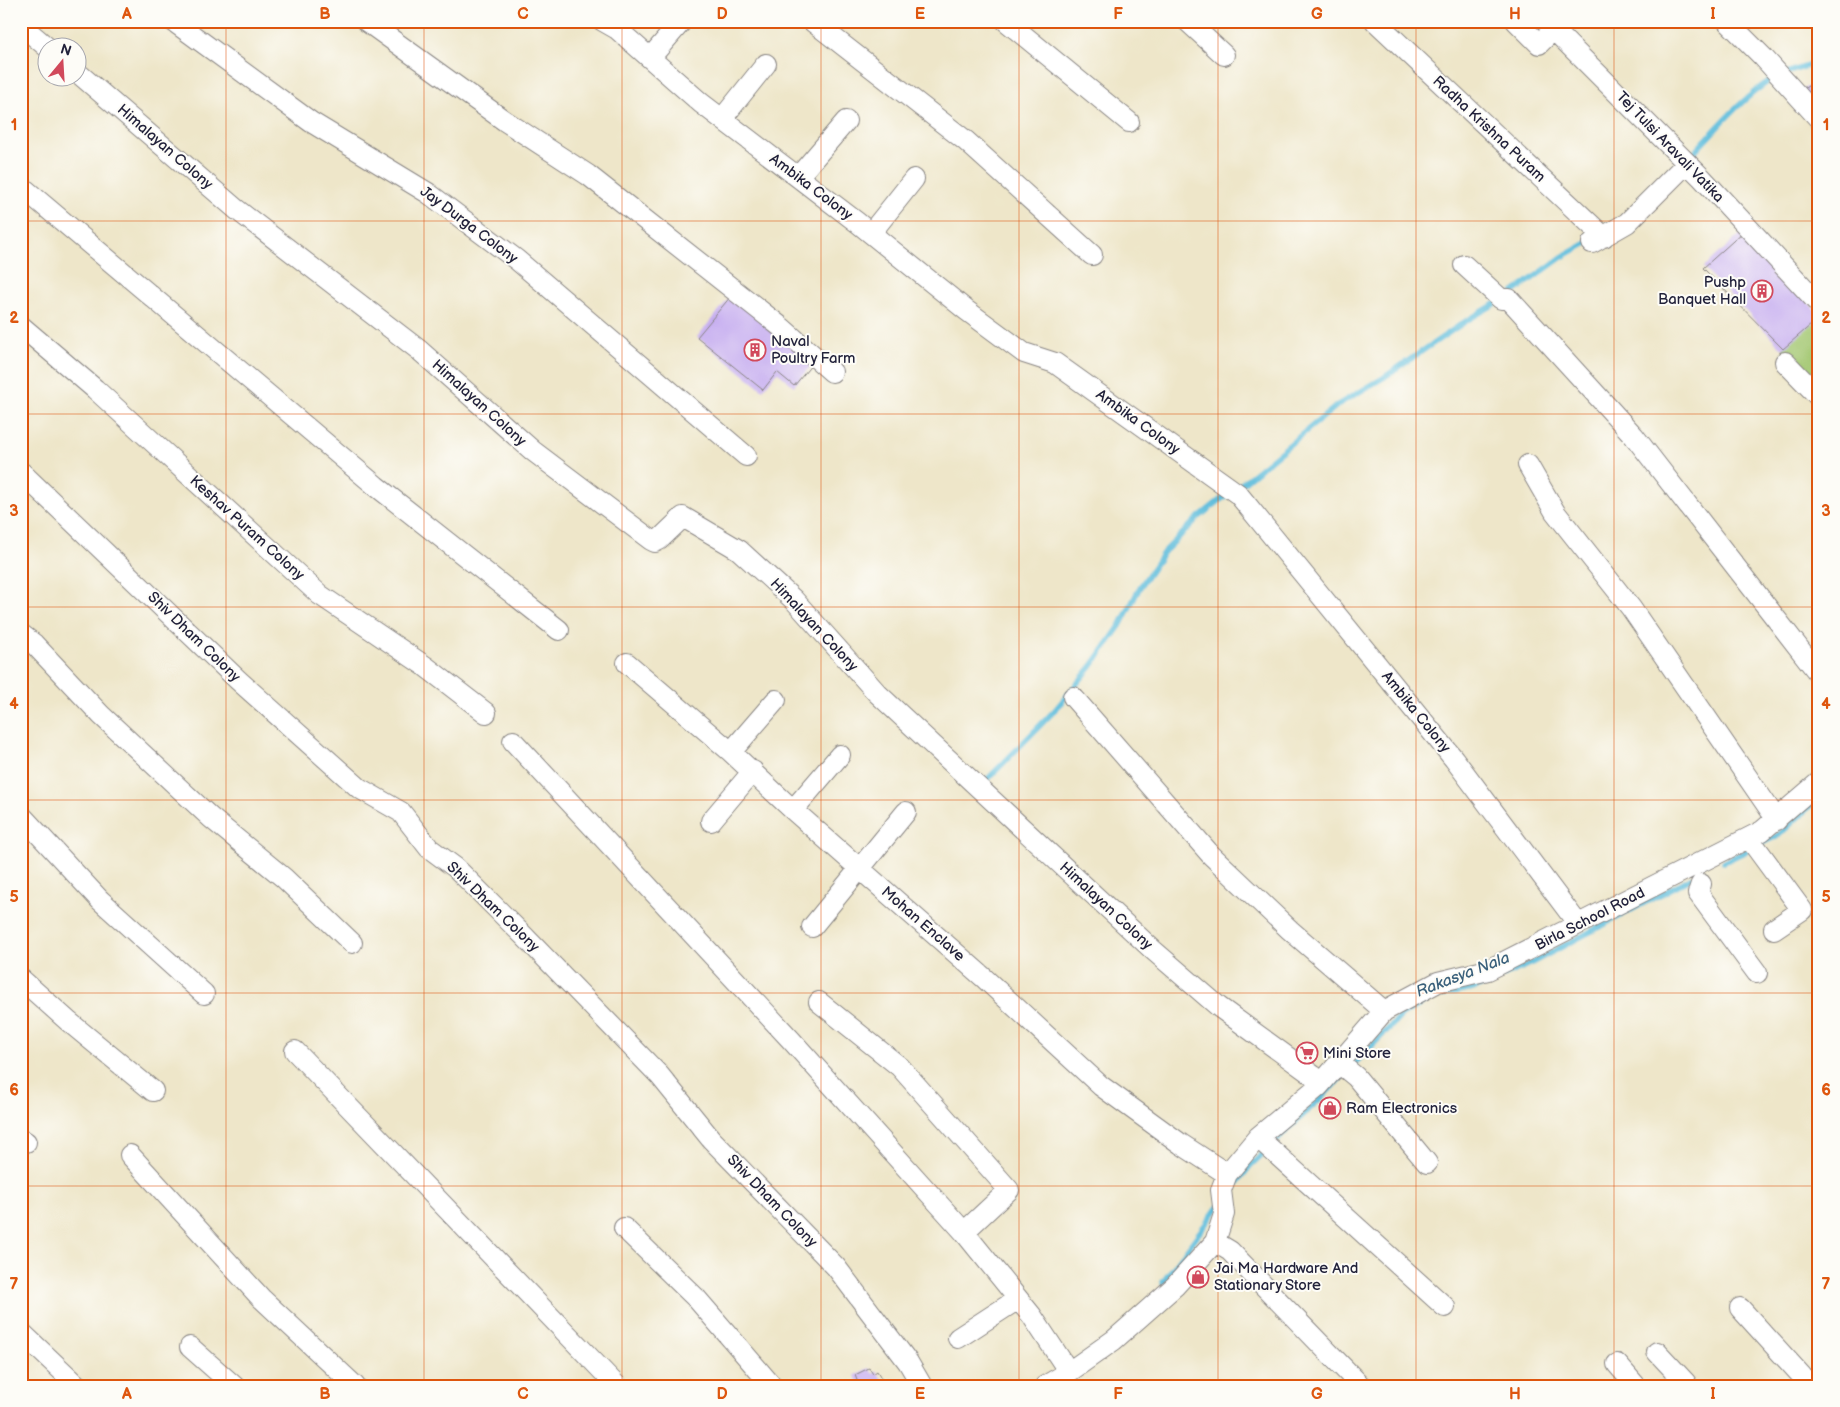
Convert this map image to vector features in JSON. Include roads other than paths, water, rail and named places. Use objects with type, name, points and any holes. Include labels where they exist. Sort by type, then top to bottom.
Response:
[{"type":"street","name":"Jay Durga Colony","points":[[173,21],[311,122],[428,193],[517,260],[746,456]]},
{"type":"street","points":[[366,21],[505,121],[588,175],[781,327],[832,372]]},
{"type":"street","name":"Ambika Colony","points":[[603,21],[617,29],[701,103],[871,233],[966,310],[1024,353],[1055,362],[1238,494],[1454,759],[1578,924]]},
{"type":"street","points":[[650,58],[682,21]]},
{"type":"street","points":[[812,21],[966,141],[1092,255]]},
{"type":"street","points":[[1006,21],[1129,122]]},
{"type":"street","points":[[1187,21],[1224,55]]},
{"type":"street","name":"Radha Krishna Puram","points":[[1375,21],[1597,240],[1627,223],[1687,163]]},
{"type":"street","name":"Tej Tulsi Aravali Vatika","points":[[1516,21],[1538,44],[1551,32],[1556,32],[1687,163],[1819,304]]},
{"type":"street","points":[[1728,21],[1819,119]]},
{"type":"street","points":[[21,25],[38,39]]},
{"type":"street","points":[[722,119],[766,64]]},
{"type":"street","name":"Himalayan Colony","points":[[88,81],[236,209],[419,350],[533,451],[651,540],[655,542],[659,540],[684,517],[739,550],[794,600],[877,693],[1153,950],[1219,1007],[1322,1082]]},
{"type":"street","points":[[798,177],[846,121]]},
{"type":"street","points":[[871,233],[914,179]]},
{"type":"street","points":[[21,186],[376,486],[559,630]]},
{"type":"street","points":[[1464,266],[1501,299],[1509,299],[1634,436],[1819,674]]},
{"type":"street","name":"Keshav Puram Colony","points":[[21,326],[117,409],[320,595],[424,666],[486,713]]},
{"type":"street","points":[[1785,362],[1819,398]]},
{"type":"street","points":[[1528,466],[1555,512],[1631,608],[1777,820]]},
{"type":"street","name":"Shiv Dham Colony","points":[[21,472],[238,680],[359,788],[402,812],[429,848],[456,868],[660,1076],[711,1139],[836,1267],[908,1362],[922,1386]]},
{"type":"street","points":[[21,634],[34,644],[101,715],[211,818],[284,878],[352,943]]},
{"type":"street","name":"Mohan Enclave","points":[[627,663],[753,771],[793,810],[983,977],[1101,1086],[1181,1144],[1224,1182]]},
{"type":"street","points":[[1074,697],[1211,855],[1290,930],[1384,1011]]},
{"type":"street","points":[[731,752],[776,700]]},
{"type":"street","points":[[513,741],[785,1034],[964,1232],[1032,1316],[1069,1372]]},
{"type":"street","points":[[793,810],[840,754]]},
{"type":"street","points":[[711,821],[753,771]]},
{"type":"street","name":"Birla School Road","points":[[1224,1182],[1266,1144],[1322,1082],[1347,1069],[1384,1011],[1438,982],[1488,970],[1578,924],[1755,846],[1762,831],[1819,782]]},
{"type":"street","points":[[812,927],[906,812]]},
{"type":"street","points":[[21,815],[100,900],[204,994]]},
{"type":"street","points":[[1755,846],[1802,910],[1774,929]]},
{"type":"street","points":[[1701,884],[1698,893],[1758,973]]},
{"type":"street","points":[[21,979],[68,1021],[154,1091]]},
{"type":"street","points":[[819,1002],[900,1068],[1009,1190],[964,1232]]},
{"type":"street","points":[[295,1051],[617,1386]]},
{"type":"street","points":[[1347,1069],[1427,1163]]},
{"type":"street","points":[[1266,1144],[1445,1307]]},
{"type":"street","points":[[130,1155],[261,1298],[355,1386]]},
{"type":"street","points":[[1045,1386],[1069,1372],[1114,1340],[1175,1286],[1215,1242],[1224,1214],[1224,1182]]},
{"type":"street","points":[[624,1228],[697,1299],[772,1386]]},
{"type":"street","points":[[1215,1242],[1230,1251],[1361,1386]]},
{"type":"street","points":[[958,1338],[1018,1298]]},
{"type":"street","points":[[1740,1308],[1811,1386]]},
{"type":"street","points":[[21,1332],[78,1386]]},
{"type":"street","points":[[190,1347],[234,1386]]},
{"type":"street","points":[[1658,1352],[1686,1383],[1684,1386]]},
{"type":"street","points":[[1617,1364],[1636,1386]]},
{"type":"waterway","points":[[1789,72],[1819,62]]},
{"type":"waterway","points":[[1692,155],[1720,124],[1750,96],[1772,79]]},
{"type":"waterway","points":[[1514,292],[1562,257],[1587,243]]},
{"type":"waterway","points":[[1239,486],[1339,404],[1383,378],[1466,321],[1495,304]]},
{"type":"waterway","points":[[983,784],[1054,711],[1091,667],[1120,626],[1140,587],[1163,553],[1199,517],[1229,493]]},
{"type":"waterway","name":"Rakasya Nala","points":[[1724,862],[1780,834],[1819,798]]},
{"type":"waterway","name":"Rakasya Nala","points":[[1227,1196],[1250,1166],[1322,1097],[1402,1015],[1433,997],[1473,989],[1526,966],[1691,878]]},
{"type":"waterway","name":"Rakasya Nala","points":[[1163,1282],[1218,1207]]},
{"type":"place","name":"Pushp Banquet Hall","points":[[1762,291]]},
{"type":"place","name":"Naval Poultry Farm","points":[[755,350]]},
{"type":"place","name":"Mini Store","points":[[1307,1053]]},
{"type":"place","name":"Ram Electronics","points":[[1330,1108]]},
{"type":"place","name":"Jai Ma Hardware And Stationary Store","points":[[1198,1277]]}]
